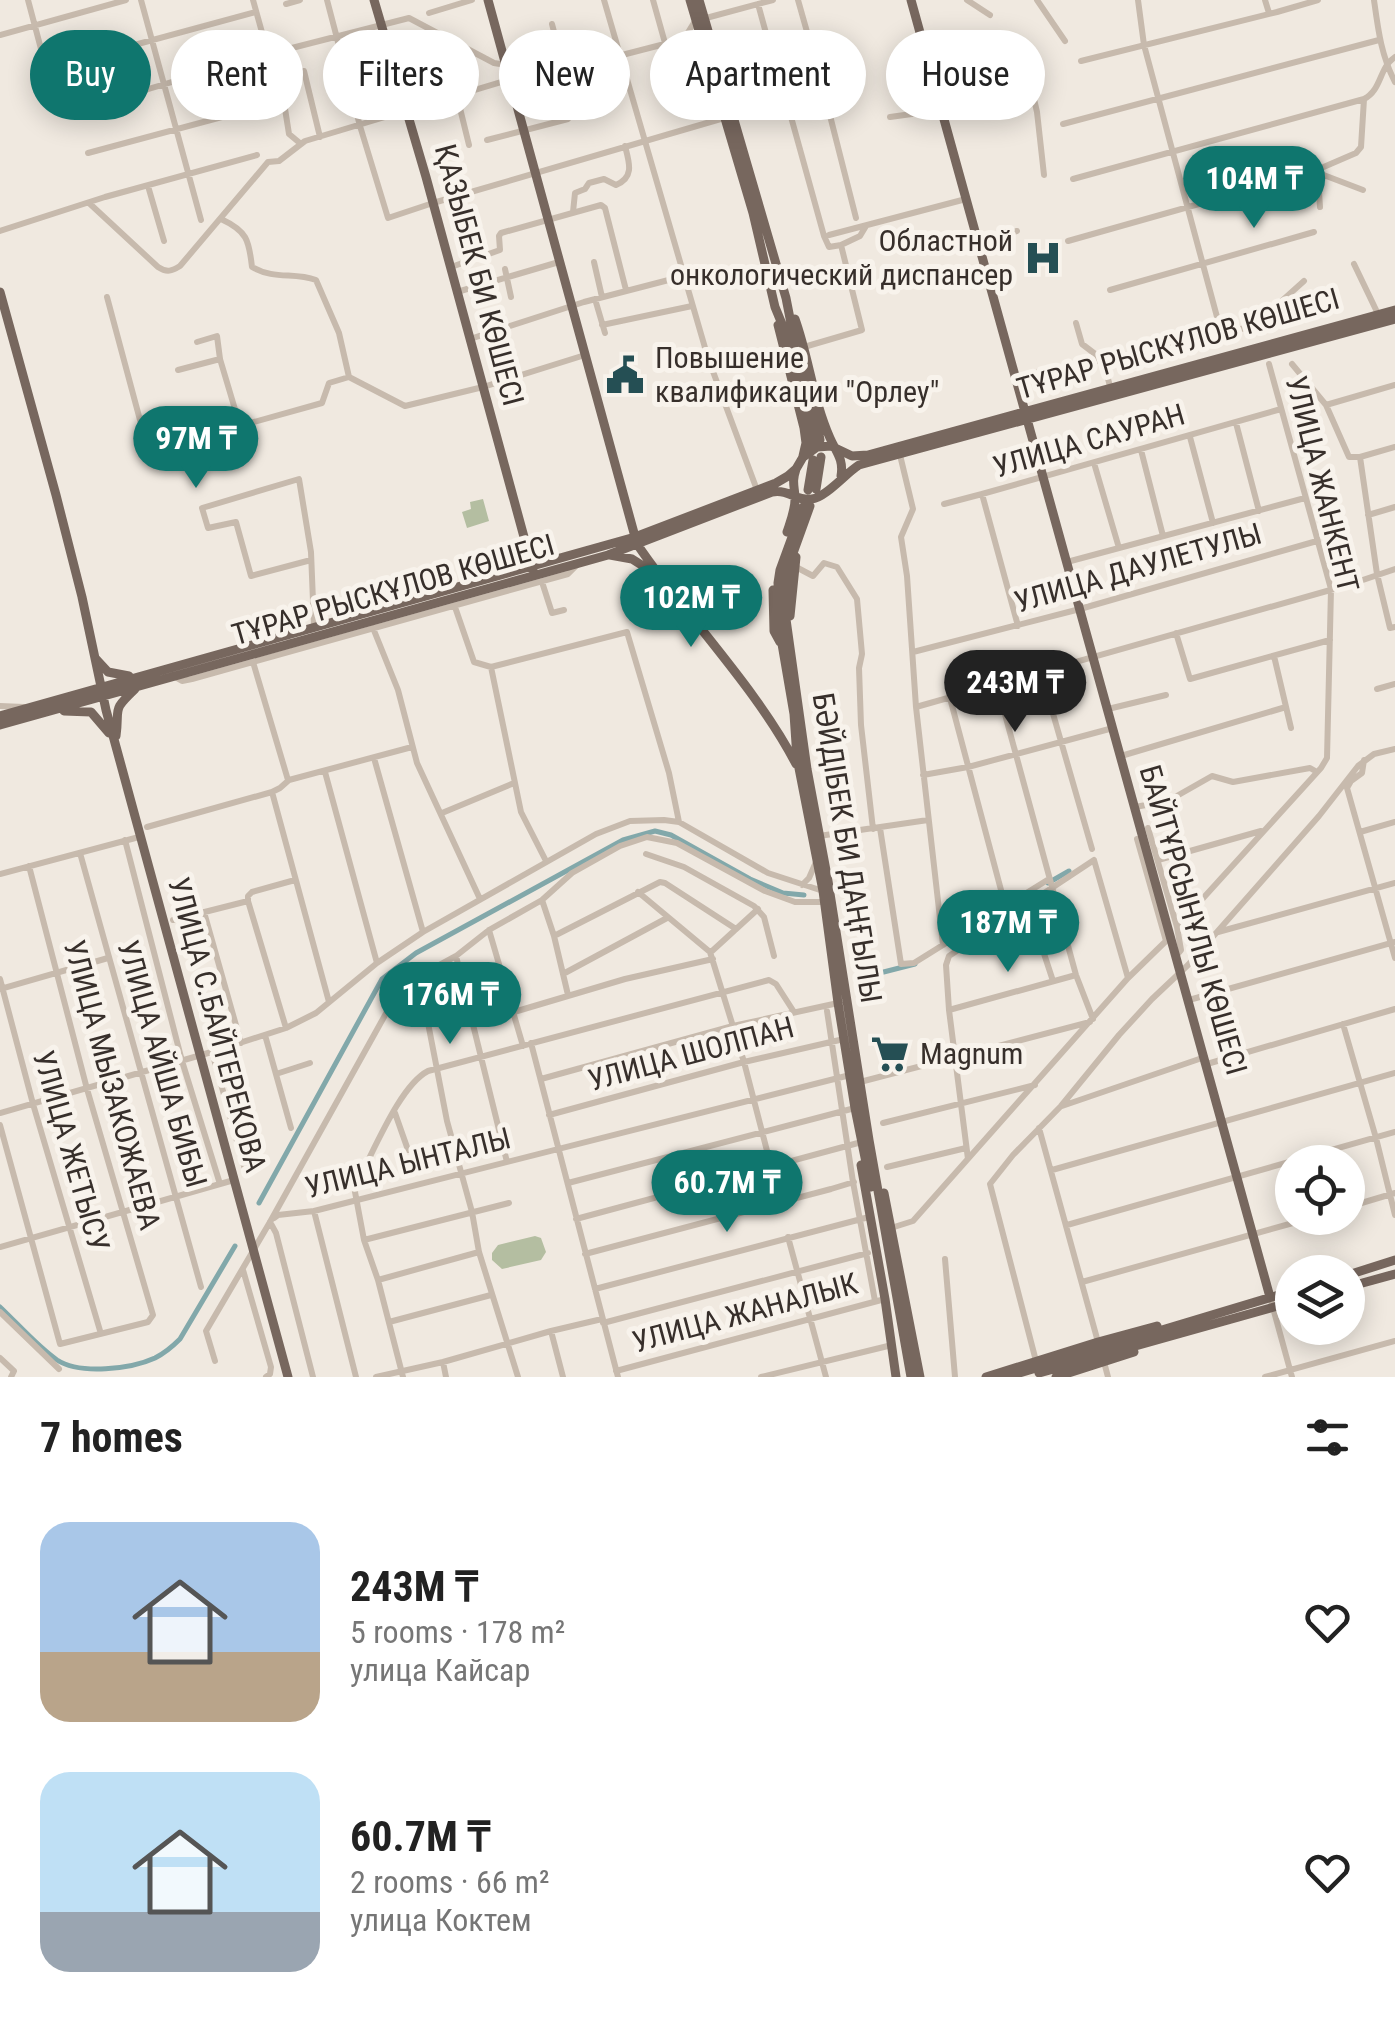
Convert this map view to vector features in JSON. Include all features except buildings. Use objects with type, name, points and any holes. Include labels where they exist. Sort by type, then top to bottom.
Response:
[{"type":"main road","name":"ҚАЗЫБЕК БИ КӨШЕСІ","points":[[374,0],[382,30]]},
{"type":"main road","points":[[488,0],[499,40]]},
{"type":"main road","points":[[690,0],[702,22],[823,418],[842,464],[840,478]]},
{"type":"main road","points":[[699,0],[702,30]]},
{"type":"main road","name":"БАЙТҰРСЫНҰЛЫ КӨШЕСІ","points":[[911,0],[919,30]]},
{"type":"main road","name":"ҚАЗЫБЕК БИ КӨШЕСІ","points":[[409,120],[536,576]]},
{"type":"main road","points":[[522,120],[636,540],[779,731],[800,771]]},
{"type":"main road","points":[[726,120],[753,213],[784,355],[812,458],[816,490],[815,508],[796,555],[785,642]]},
{"type":"main road","name":"БАЙТҰРСЫНҰЛЫ КӨШЕСІ","points":[[944,120],[1272,1302]]},
{"type":"main road","name":"УЛИЦА С.БАЙТЕРЕКОВА","points":[[0,292],[56,494],[114,741],[288,1377]]},
{"type":"main road","points":[[775,308],[789,341],[816,442],[814,406],[786,298]]},
{"type":"main road","name":"ТҰРАР РЫСКҰЛОВ КӨШЕСІ","points":[[1318,335],[1395,310]]},
{"type":"main road","name":"ТҰРАР РЫСКҰЛОВ КӨШЕСІ","points":[[812,458],[817,447],[827,445],[852,456],[868,455],[1008,421],[1318,335],[1395,319]]},
{"type":"main road","points":[[1008,421],[1019,390]]},
{"type":"main road","points":[[816,490],[860,465],[1008,421],[1025,431],[1034,444]]},
{"type":"main road","points":[[636,540],[776,483],[812,458]]},
{"type":"main road","points":[[785,642],[774,631],[773,582],[775,565],[793,516],[792,481],[796,470]]},
{"type":"main road","name":"ТҰРАР РЫСКҰЛОВ КӨШЕСІ","points":[[536,576],[563,556],[636,540],[772,492],[785,490],[812,499],[816,490]]},
{"type":"main road","name":"БӘЙДІБЕК БИ ДАҢҒЫЛЫ","points":[[807,507],[780,570],[779,602],[860,1082],[859,1142]]},
{"type":"main road","points":[[114,741],[116,712],[137,682],[302,635],[314,626],[497,575],[517,564],[526,539],[541,555],[563,556]]},
{"type":"main road","name":"ТҰРАР РЫСКҰЛОВ КӨШЕСІ","points":[[0,728],[101,692],[175,677],[302,635],[442,607],[608,555],[636,540]]},
{"type":"main road","points":[[608,555],[632,558],[660,577]]},
{"type":"main road","points":[[497,575],[536,576]]},
{"type":"main road","name":"БӘЙДІБЕК БИ ДАҢҒЫЛЫ","points":[[785,642],[798,758],[824,896],[859,1142]]},
{"type":"main road","points":[[95,660],[108,672],[137,682]]},
{"type":"main road","points":[[81,693],[93,680],[95,660]]},
{"type":"main road","points":[[0,716],[81,693],[101,692]]},
{"type":"main road","points":[[57,709],[92,712],[114,741]]},
{"type":"main road","points":[[779,731],[789,733],[795,729]]},
{"type":"main road","points":[[859,1142],[858,1180],[896,1377]]},
{"type":"main road","points":[[859,1142],[880,1175],[920,1377]]},
{"type":"main road","points":[[859,1142],[908,1377]]},
{"type":"main road","points":[[1365,1269],[1395,1260]]},
{"type":"main road","points":[[1365,1282],[1395,1274]]},
{"type":"main road","points":[[1027,1377],[1275,1300]]},
{"type":"main road","points":[[986,1377],[1147,1328],[1161,1325],[1176,1331]]},
{"type":"main road","points":[[1056,1377],[1157,1346],[1176,1331]]},
{"type":"main road","points":[[1006,1377],[1176,1331]]},
{"type":"street","points":[[28,0],[36,30]]},
{"type":"street","points":[[0,35],[126,0]]},
{"type":"street","points":[[140,0],[201,220]]},
{"type":"street","points":[[151,87],[268,54],[252,0]]},
{"type":"street","points":[[286,4],[300,0]]},
{"type":"street","points":[[326,0],[334,30]]},
{"type":"street","points":[[430,13],[472,0]]},
{"type":"street","points":[[604,0],[613,30]]},
{"type":"street","points":[[652,0],[660,30]]},
{"type":"street","points":[[694,30],[702,22],[773,0]]},
{"type":"street","points":[[798,0],[806,30]]},
{"type":"street","points":[[967,0],[990,15]]},
{"type":"street","points":[[1037,0],[1065,41]]},
{"type":"street","points":[[1138,0],[1144,44],[1219,322],[1217,332]]},
{"type":"street","points":[[1265,0],[1269,13]]},
{"type":"street","points":[[1081,61],[1318,0]]},
{"type":"street","points":[[1374,0],[1379,40],[1395,82]]},
{"type":"street","points":[[758,4],[764,30]]},
{"type":"street","points":[[152,40],[256,12]]},
{"type":"street","points":[[360,30],[415,19],[499,64]]},
{"type":"street","points":[[552,24],[554,30]]},
{"type":"street","points":[[1063,124],[1379,40]]},
{"type":"street","points":[[1073,179],[1364,99],[1373,94],[1386,63],[1395,57]]},
{"type":"street","points":[[304,71],[320,136]]},
{"type":"street","points":[[630,90],[708,358],[757,490]]},
{"type":"street","points":[[1068,241],[1314,171],[1359,151],[1364,99]]},
{"type":"street","points":[[88,153],[210,120]]},
{"type":"street","points":[[287,120],[289,134],[301,144]]},
{"type":"street","points":[[358,120],[388,218],[714,120]]},
{"type":"street","points":[[89,203],[164,271],[172,271],[268,162],[278,161],[320,136],[379,120]]},
{"type":"street","points":[[464,120],[469,145]]},
{"type":"street","points":[[488,140],[564,120]]},
{"type":"street","points":[[792,120],[829,247],[857,239],[866,228]]},
{"type":"street","points":[[831,120],[856,218]]},
{"type":"street","points":[[1039,120],[1044,176]]},
{"type":"street","points":[[573,212],[575,194],[586,190],[588,183],[604,179],[616,184],[626,179],[630,171],[625,146]]},
{"type":"street","points":[[0,231],[257,155]]},
{"type":"street","points":[[1314,171],[1363,190]]},
{"type":"street","points":[[1314,171],[1320,207]]},
{"type":"street","points":[[148,186],[164,241]]},
{"type":"street","points":[[829,235],[966,199]]},
{"type":"street","points":[[450,267],[499,251],[501,233],[601,205],[626,290]]},
{"type":"street","points":[[221,219],[247,237],[252,267],[266,275],[316,280],[339,333],[349,377]]},
{"type":"street","points":[[978,242],[1017,232]]},
{"type":"street","points":[[1110,290],[1314,232]]},
{"type":"street","points":[[804,347],[862,330],[842,244]]},
{"type":"street","points":[[456,292],[506,273],[560,262]]},
{"type":"street","points":[[594,262],[604,329],[692,306]]},
{"type":"street","points":[[1354,264],[1378,314]]},
{"type":"street","points":[[506,273],[512,297]]},
{"type":"street","points":[[470,339],[598,298],[684,276]]},
{"type":"street","points":[[1039,371],[1249,326],[1304,281]]},
{"type":"street","points":[[108,297],[145,432],[150,437],[169,432],[186,441],[322,403],[329,383],[349,377],[405,406],[484,387],[585,355]]},
{"type":"street","points":[[1076,323],[1082,344],[1102,360],[1112,392]]},
{"type":"street","points":[[197,342],[216,336],[240,426]]},
{"type":"street","points":[[178,370],[220,358]]},
{"type":"street","name":"УЛИЦА ЖАНКЕНТ","points":[[1269,364],[1331,589],[1326,758],[1317,772]]},
{"type":"street","points":[[1292,364],[1326,405],[1349,457],[1395,447]]},
{"type":"street","points":[[1326,405],[1395,385]]},
{"type":"street","name":"УЛИЦА САУРАН","points":[[1018,626],[982,494],[1281,409]]},
{"type":"street","points":[[1236,423],[1260,510]]},
{"type":"street","points":[[1190,437],[1213,523]]},
{"type":"street","points":[[1141,450],[1164,536]]},
{"type":"street","points":[[900,455],[913,509],[901,537],[943,945]]},
{"type":"street","points":[[1360,457],[1377,574],[1390,628],[1395,627]]},
{"type":"street","points":[[1094,462],[1119,548]]},
{"type":"street","points":[[311,560],[251,576],[236,522],[208,528],[202,508],[299,479],[311,560],[314,626]]},
{"type":"street","points":[[944,504],[982,494]]},
{"type":"street","points":[[1067,562],[1305,498]]},
{"type":"street","points":[[1368,515],[1395,507]]},
{"type":"street","name":"УЛИЦА ДАУЛЕТУЛЫ","points":[[913,652],[1317,541]]},
{"type":"street","points":[[794,567],[812,576],[824,564],[836,567],[857,599],[862,654],[858,668],[861,725],[899,962],[914,963],[1005,905],[1094,860],[1128,978]]},
{"type":"street","points":[[916,708],[1395,568]]},
{"type":"street","points":[[175,677],[182,682],[442,607],[455,607],[536,576],[552,611],[564,610]]},
{"type":"street","points":[[455,607],[474,662],[491,668],[627,632],[680,822]]},
{"type":"street","points":[[373,628],[398,690],[417,763],[480,900]]},
{"type":"street","points":[[1176,633],[1190,679],[1330,640]]},
{"type":"street","points":[[1274,656],[1291,728]]},
{"type":"street","points":[[253,662],[288,780]]},
{"type":"street","points":[[491,668],[521,812],[546,861]]},
{"type":"street","points":[[1041,672],[1092,849]]},
{"type":"street","points":[[1376,689],[1395,684]]},
{"type":"street","points":[[996,685],[1092,1020]]},
{"type":"street","points":[[1108,710],[1166,694]]},
{"type":"street","points":[[950,698],[1005,905]]},
{"type":"street","points":[[0,706],[31,708]]},
{"type":"street","points":[[1121,756],[1286,707]]},
{"type":"street","points":[[924,775],[1113,728]]},
{"type":"street","points":[[147,828],[272,792],[288,780],[412,748]]},
{"type":"street","points":[[1036,1361],[990,1184],[1119,1035],[1217,932],[1364,760],[1395,749]]},
{"type":"street","points":[[374,758],[423,932]]},
{"type":"street","points":[[1364,760],[1362,774],[1347,788],[1395,958]]},
{"type":"street","points":[[1135,807],[1168,801],[1212,776],[1233,782],[1310,768],[1317,772],[1179,923]]},
{"type":"street","points":[[325,772],[378,963]]},
{"type":"street","points":[[442,814],[514,782]]},
{"type":"street","points":[[272,792],[329,1002]]},
{"type":"street","points":[[0,1113],[242,1043],[307,1019],[423,932],[612,826],[646,820],[680,822],[768,874],[824,896]]},
{"type":"street","points":[[819,836],[928,820]]},
{"type":"street","points":[[1360,832],[1395,822]]},
{"type":"street","points":[[1137,839],[1166,941],[1172,956],[1176,956],[1181,950],[1179,923],[1148,828]]},
{"type":"street","points":[[1158,860],[1262,831]]},
{"type":"street","points":[[215,1361],[206,1331],[394,999],[412,980],[542,900],[572,873],[647,836],[677,844],[765,891],[795,902],[824,896]]},
{"type":"street","points":[[0,874],[140,837]]},
{"type":"street","points":[[125,840],[182,1061],[220,1184]]},
{"type":"street","name":"УЛИЦА АЙША БИБЫ","points":[[80,852],[201,1287]]},
{"type":"street","points":[[646,854],[684,867],[758,909],[766,923],[774,956]]},
{"type":"street","points":[[801,886],[810,878],[817,858]]},
{"type":"street","name":"УЛИЦА МЫЗАКОЖАЕВА","points":[[30,866],[87,1088],[152,1315],[148,1322],[100,1334]]},
{"type":"street","points":[[286,1028],[248,896],[295,880]]},
{"type":"street","points":[[554,936],[660,882],[736,929]]},
{"type":"street","points":[[1217,932],[1395,883]]},
{"type":"street","points":[[968,1160],[946,965],[949,956],[1028,905],[1051,884]]},
{"type":"street","points":[[638,892],[711,956],[744,1062],[780,1202]]},
{"type":"street","points":[[173,920],[248,900]]},
{"type":"street","points":[[542,900],[568,995]]},
{"type":"street","points":[[1028,905],[1054,981]]},
{"type":"street","points":[[514,1012],[711,956],[758,909]]},
{"type":"street","points":[[204,912],[242,1043]]},
{"type":"street","points":[[563,974],[667,918]]},
{"type":"street","points":[[488,930],[541,1079],[617,1374]]},
{"type":"street","points":[[891,1228],[913,1221],[1128,978],[1166,941]]},
{"type":"street","points":[[1189,1000],[1393,942]]},
{"type":"street","points":[[456,956],[507,1162]]},
{"type":"street","points":[[1,985],[108,958]]},
{"type":"street","points":[[949,1010],[1076,975]]},
{"type":"street","points":[[412,980],[428,1023],[447,1121],[490,1295],[518,1377]]},
{"type":"street","points":[[402,1374],[355,1199],[356,1184],[414,1080],[428,1071],[773,981],[794,1012]]},
{"type":"street","name":"УЛИЦА ЖЕТЫСУ","points":[[1,985],[100,1334]]},
{"type":"street","points":[[541,1079],[733,1026],[838,1003]]},
{"type":"street","points":[[1061,1106],[1395,1009]]},
{"type":"street","points":[[576,1219],[859,1142],[842,1110],[826,1011]]},
{"type":"street","points":[[860,1082],[1092,1020]]},
{"type":"street","points":[[1344,1024],[1395,1215]]},
{"type":"street","points":[[265,1035],[291,1128]]},
{"type":"street","name":"УЛИЦА ШОЛПАН","points":[[550,1115],[844,1039]]},
{"type":"street","points":[[212,1052],[246,1173]]},
{"type":"street","points":[[276,1074],[310,1063]]},
{"type":"street","points":[[1052,1170],[1395,1073]]},
{"type":"street","name":"УЛИЦА ЫНТАЛЫ","points":[[270,1222],[278,1216],[314,1211],[850,1075]]},
{"type":"street","points":[[883,1124],[1036,1085]]},
{"type":"street","points":[[568,1183],[855,1108]]},
{"type":"street","points":[[394,1112],[408,1150]]},
{"type":"street","points":[[0,1124],[60,1344],[100,1334]]},
{"type":"street","points":[[1039,1128],[1098,1342]]},
{"type":"street","points":[[1066,1225],[1395,1132]]},
{"type":"street","points":[[888,1167],[966,1148]]},
{"type":"street","points":[[0,1247],[234,1180]]},
{"type":"street","points":[[585,1254],[858,1180]]},
{"type":"street","points":[[1365,1202],[1392,1194]]},
{"type":"street","points":[[364,1240],[509,1203]]},
{"type":"street","points":[[314,1211],[356,1377]]},
{"type":"street","points":[[594,1289],[864,1218]]},
{"type":"street","points":[[270,1222],[276,1232],[313,1377]]},
{"type":"street","points":[[1082,1282],[1275,1228]]},
{"type":"street","points":[[788,1237],[826,1377]]},
{"type":"street","points":[[378,1280],[479,1252]]},
{"type":"street","points":[[376,1377],[402,1374],[551,1331],[871,1252]]},
{"type":"street","points":[[944,1259],[955,1377]]},
{"type":"street","points":[[242,1269],[271,1367],[269,1376]]},
{"type":"street","points":[[389,1322],[490,1295]]},
{"type":"street","name":"УЛИЦА ЖАНАЛЫК","points":[[617,1374],[880,1300]]},
{"type":"street","name":"БАЙТҰРСЫНҰЛЫ КӨШЕСІ","points":[[1272,1302],[1291,1373]]},
{"type":"street","points":[[0,1312],[59,1369]]},
{"type":"street","points":[[551,1331],[563,1377]]},
{"type":"street","points":[[1265,1377],[1291,1373],[1395,1341]]},
{"type":"street","points":[[760,1377],[892,1345]]},
{"type":"street","points":[[0,1358],[14,1371],[12,1377]]},
{"type":"street","points":[[443,1362],[446,1377]]},
{"type":"street","points":[[1104,1362],[1108,1377]]},
{"type":"green space","points":[[483,499],[489,521],[467,528],[462,512],[471,509],[470,502]]},
{"type":"green space","points":[[541,1238],[546,1252],[541,1260],[502,1269],[492,1260],[498,1245]]},
{"type":"waterway","points":[[259,1203],[382,979],[416,953],[623,840],[655,831],[671,835],[750,879],[783,893],[804,895]]},
{"type":"waterway","points":[[1048,883],[1069,871]]},
{"type":"waterway","points":[[862,958],[864,977],[915,964]]},
{"type":"waterway","points":[[0,1307],[43,1349],[67,1365],[106,1369],[145,1362],[180,1339],[235,1246]]},
{"type":"place","name":"Областной онкологический диспансер","points":[[1043,258]]},
{"type":"place","name":"Повышение квалификации \"Орлеу\"","points":[[625,375]]},
{"type":"place","name":"Magnum","points":[[890,1054]]}]
